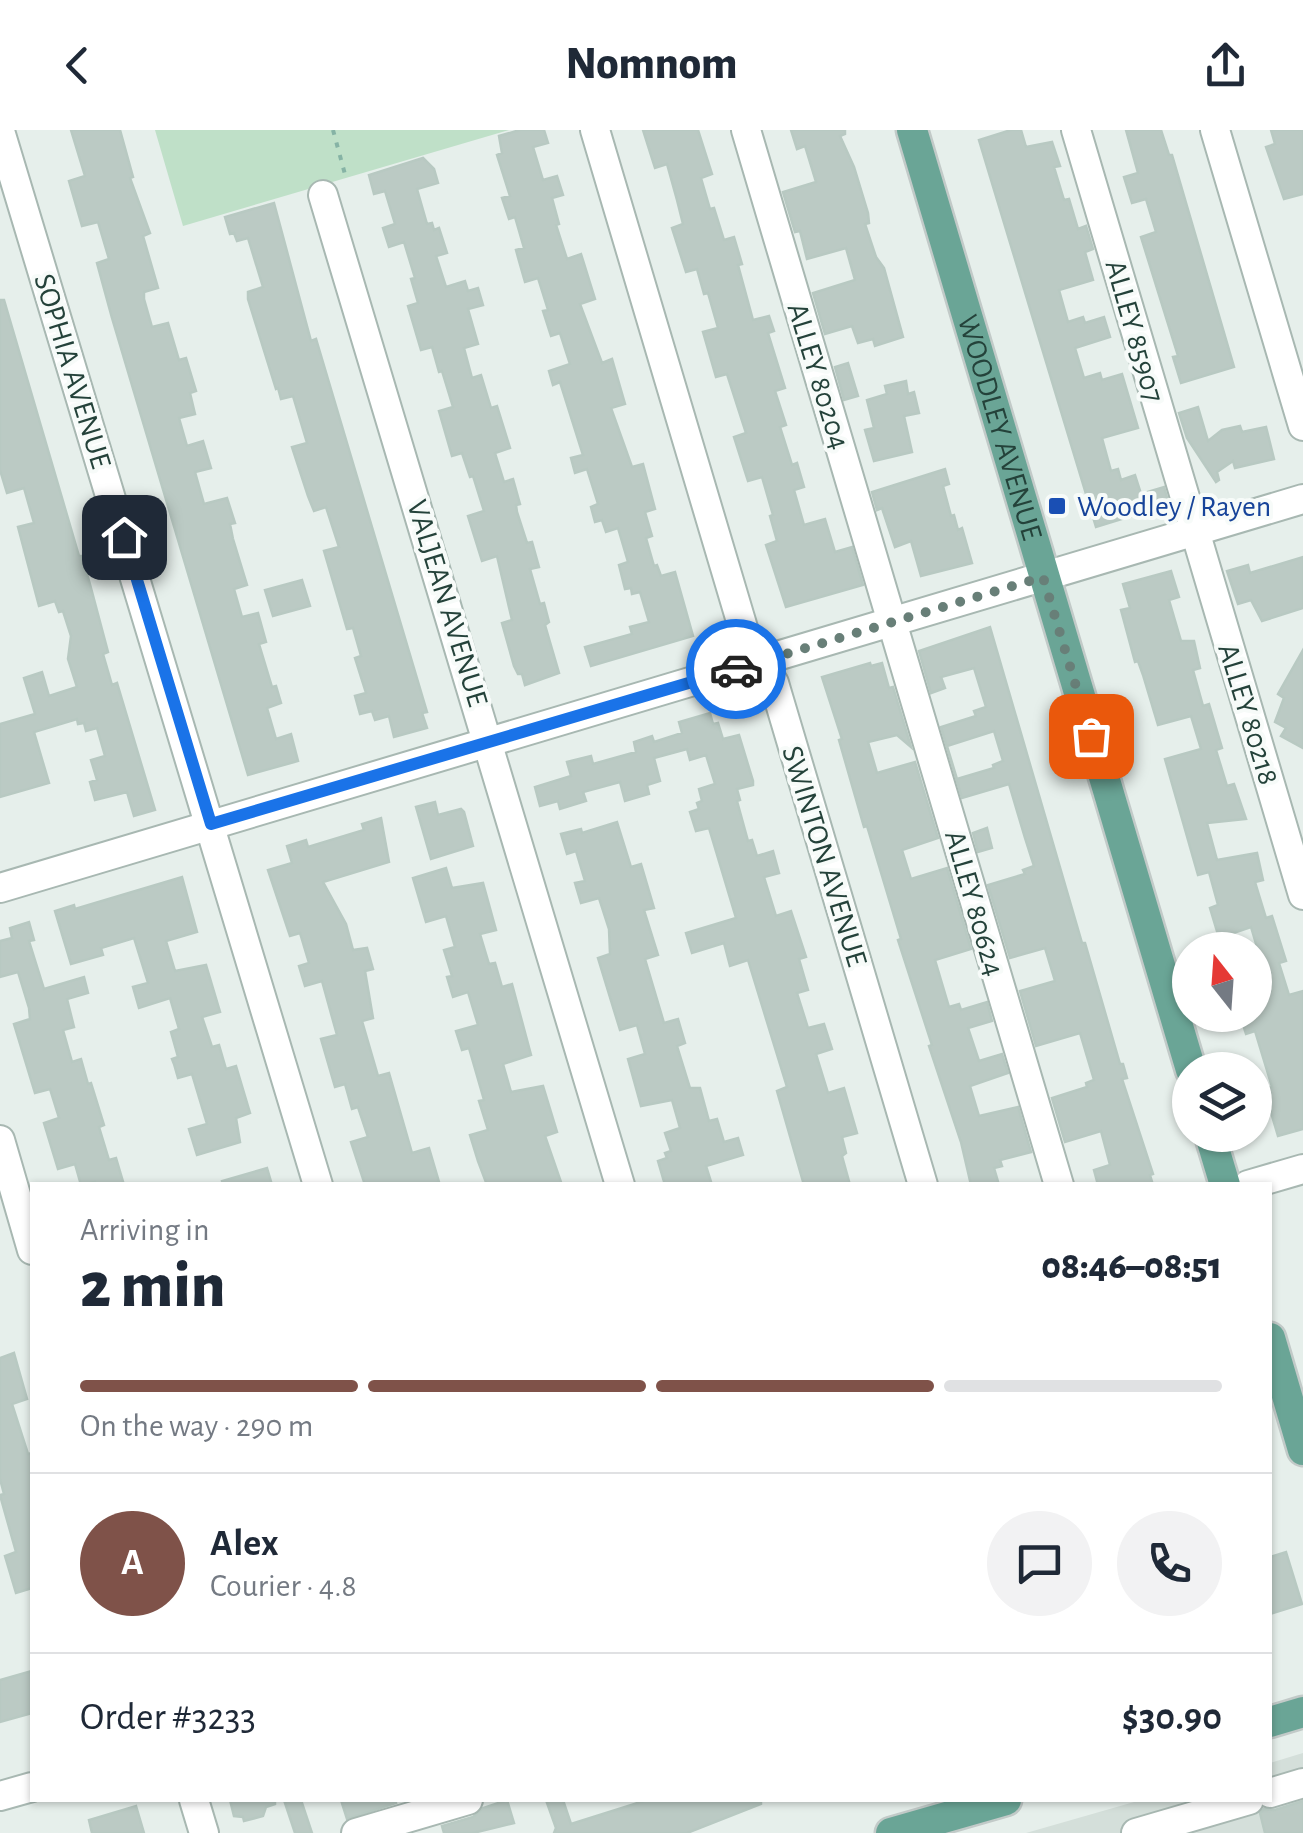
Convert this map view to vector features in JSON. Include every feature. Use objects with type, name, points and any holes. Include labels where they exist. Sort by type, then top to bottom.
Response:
[{"type":"main road","name":"WOODLEY AVENUE","points":[[912,130],[1186,1052]]},
{"type":"main road","points":[[1215,1152],[1224,1182]]},
{"type":"main road","points":[[1272,1345],[1303,1450]]},
{"type":"main road","points":[[1272,1721],[1303,1712]]},
{"type":"main road","points":[[892,1833],[956,1824],[1002,1802]]},
{"type":"street","name":"SWINTON AVENUE","points":[[596,130],[746,638],[774,683],[922,1182]]},
{"type":"street","name":"ALLEY 80204","points":[[746,130],[892,622]]},
{"type":"street","name":"ALLEY 85907","points":[[1076,130],[1194,533]]},
{"type":"street","points":[[1216,130],[1303,426]]},
{"type":"street","name":"SOPHIA AVENUE","points":[[0,131],[317,1182]]},
{"type":"street","name":"VALJEAN AVENUE","points":[[335,186],[490,742],[619,1182]]},
{"type":"street","points":[[0,888],[1303,500]]},
{"type":"street","name":"ALLEY 80218","points":[[1194,533],[1303,895]]},
{"type":"street","name":"ALLEY 80624","points":[[892,622],[1058,1182]]},
{"type":"street","points":[[0,1140],[30,1243]]},
{"type":"street","points":[[1258,1182],[1303,1168]]},
{"type":"street","points":[[1272,1792],[1303,1783]]},
{"type":"street","points":[[0,1796],[30,1788]]},
{"type":"street","points":[[195,1802],[204,1833]]},
{"type":"street","points":[[356,1833],[461,1802]]},
{"type":"street","points":[[1136,1833],[1219,1804]]},
{"type":"path","points":[[333,130],[335,186]]},
{"type":"shaded area","points":[[1303,1753],[1303,1833],[1026,1833],[1134,1802],[1272,1802],[1272,1762]]},
{"type":"green space","points":[[155,130],[509,130],[183,226]]},
{"type":"building","points":[[71,130],[120,130],[133,177],[130,178],[150,233],[143,236],[158,288],[144,292],[144,299],[152,327],[168,323],[179,360],[186,358],[196,391],[190,393],[195,414],[179,418],[187,446],[203,441],[211,468],[195,472],[204,504],[227,498],[235,523],[230,524],[233,539],[247,585],[234,589],[242,617],[258,613],[266,642],[259,644],[281,703],[267,708],[276,739],[291,734],[298,761],[248,775],[97,263],[109,259],[98,222],[82,226],[69,181],[85,176]]},
{"type":"building","points":[[520,130],[544,130],[548,143],[533,147],[543,180],[557,176],[563,195],[552,198],[559,224],[556,225],[567,259],[581,254],[595,299],[580,304],[602,363],[612,359],[625,404],[611,408],[632,467],[643,464],[655,509],[645,512],[652,536],[646,538],[654,566],[657,565],[661,576],[675,572],[693,636],[591,666],[585,647],[632,634],[630,627],[649,622],[640,592],[632,594],[631,588],[625,589],[619,565],[628,562],[618,528],[606,532],[602,520],[595,522],[591,507],[598,504],[587,469],[575,473],[571,458],[583,455],[560,382],[553,385],[549,371],[570,364],[560,333],[551,336],[538,278],[525,282],[516,250],[524,248],[515,217],[509,219],[502,198],[510,196],[497,155],[502,153],[499,136]]},
{"type":"building","points":[[643,130],[698,130],[712,174],[701,178],[710,209],[714,208],[724,240],[734,237],[753,320],[769,316],[774,331],[768,333],[785,388],[775,391],[786,425],[780,427],[804,487],[794,490],[804,525],[825,519],[835,552],[852,547],[863,585],[786,607],[766,545],[777,541],[762,477],[748,481],[734,437],[746,433],[727,374],[716,377],[703,332],[718,328],[708,293],[704,294],[697,269],[686,272],[672,228],[683,224],[667,164],[655,168]]},
{"type":"building","points":[[791,130],[845,130],[840,136],[854,167],[868,213],[869,223],[865,224],[884,268],[903,337],[875,346],[873,339],[858,343],[852,326],[825,334],[813,293],[855,280],[846,248],[807,259],[800,231],[795,232],[783,192],[816,182],[805,146],[797,149]]},
{"type":"building","points":[[1021,130],[1026,147],[1052,142],[1060,166],[1054,167],[1064,200],[1069,199],[1078,229],[1086,226],[1093,249],[1085,252],[1093,280],[1059,290],[1068,322],[1083,317],[1085,323],[1104,317],[1110,337],[1075,348],[1084,378],[1100,373],[1102,380],[1122,374],[1138,428],[1102,438],[1111,471],[1118,469],[1121,480],[1135,475],[1141,494],[1164,487],[1170,508],[1155,512],[1154,509],[1096,527],[979,140]]},
{"type":"building","points":[[1126,130],[1161,130],[1172,155],[1234,367],[1181,383],[1173,357],[1178,356],[1141,237],[1156,232],[1146,199],[1132,203],[1124,177],[1138,173]]},
{"type":"building","points":[[1271,130],[1303,130],[1303,194],[1284,199],[1266,147],[1275,144]]},
{"type":"building","points":[[423,158],[434,169],[438,183],[417,189],[427,224],[432,223],[434,230],[439,228],[447,253],[436,256],[446,287],[465,281],[468,291],[478,288],[483,305],[468,309],[478,344],[464,348],[472,378],[481,375],[491,408],[497,406],[510,448],[495,453],[504,482],[513,479],[520,504],[516,505],[517,512],[539,567],[530,569],[540,604],[544,603],[549,622],[545,625],[559,673],[525,685],[514,666],[502,623],[512,620],[497,556],[482,561],[468,516],[484,511],[462,453],[452,456],[439,411],[453,407],[442,371],[439,372],[432,347],[421,350],[408,306],[418,303],[404,242],[389,247],[383,228],[395,224],[385,191],[374,194],[369,175]]},
{"type":"building","points":[[274,203],[311,341],[316,339],[427,712],[422,713],[427,728],[394,737],[389,716],[375,720],[372,711],[360,714],[355,696],[366,693],[355,658],[361,656],[353,628],[347,629],[324,551],[339,547],[326,507],[314,511],[308,496],[292,447],[307,443],[293,396],[281,399],[276,389],[248,299],[248,292],[263,287],[248,238],[237,241],[234,233],[230,234],[225,217]]},
{"type":"building","points":[[0,300],[4,300],[82,556],[108,652],[103,654],[112,685],[117,683],[155,810],[134,816],[127,792],[95,800],[90,782],[97,780],[91,760],[105,756],[97,728],[86,731],[84,723],[78,724],[77,719],[34,732],[49,783],[0,797],[0,724],[35,714],[24,678],[42,672],[49,696],[77,687],[68,659],[71,636],[63,611],[59,612],[55,601],[39,606],[18,527],[34,523],[24,488],[7,493],[0,470]]},
{"type":"building","points":[[848,363],[858,396],[844,400],[835,367]]},
{"type":"building","points":[[906,381],[908,394],[914,392],[919,413],[904,416],[912,452],[874,461],[865,430],[874,428],[867,400],[887,394],[885,386]]},
{"type":"building","points":[[1198,407],[1208,441],[1222,430],[1240,426],[1242,432],[1266,427],[1274,459],[1235,468],[1233,461],[1217,472],[1216,482],[1187,438],[1179,413]]},
{"type":"building","points":[[945,469],[949,484],[943,486],[951,516],[954,515],[958,530],[962,528],[972,563],[921,576],[911,541],[895,547],[882,508],[877,510],[872,492]]},
{"type":"building","points":[[1303,557],[1303,608],[1262,621],[1251,600],[1238,604],[1227,571],[1248,565],[1250,573]]},
{"type":"building","points":[[1171,571],[1179,597],[1169,600],[1181,641],[1194,641],[1200,668],[1193,670],[1203,706],[1209,704],[1222,748],[1216,750],[1227,786],[1234,784],[1246,819],[1207,823],[1217,860],[1257,853],[1263,880],[1255,882],[1266,918],[1272,916],[1286,961],[1279,963],[1289,995],[1303,991],[1303,1129],[1278,1136],[1272,1116],[1272,1052],[1261,1052],[1255,1032],[1272,1032],[1272,932],[1252,932],[1251,927],[1217,932],[1210,908],[1218,905],[1209,872],[1198,875],[1165,759],[1201,749],[1191,716],[1158,725],[1121,610],[1130,608],[1123,584]]},
{"type":"building","points":[[302,580],[310,606],[273,616],[265,590]]},
{"type":"building","points":[[990,627],[1082,943],[1123,1064],[1127,1078],[1122,1079],[1153,1174],[1152,1182],[1097,1182],[1094,1170],[1110,1165],[1101,1131],[1065,1142],[1052,1098],[1087,1087],[1086,1083],[1094,1080],[1080,1033],[1036,1046],[1020,991],[1055,981],[1045,948],[1010,958],[988,885],[1025,874],[1023,870],[1034,866],[1009,784],[962,798],[941,727],[976,716],[974,711],[986,707],[974,668],[941,677],[945,688],[931,693],[919,651]],"holes":[[[994,731],[1003,761],[994,768],[957,779],[947,746]]]},
{"type":"building","points":[[1303,650],[1303,748],[1281,736],[1286,728],[1275,722],[1284,698],[1278,694]]},
{"type":"building","points":[[882,663],[889,688],[893,687],[911,747],[897,735],[868,742],[877,773],[915,762],[938,838],[902,850],[911,879],[947,868],[971,949],[935,960],[949,1007],[959,1004],[961,1010],[987,1002],[992,1021],[968,1028],[979,1061],[1002,1054],[1008,1073],[970,1086],[979,1116],[1018,1107],[1031,1152],[1000,1160],[1002,1166],[994,1168],[998,1182],[970,1182],[822,677]]},
{"type":"building","points":[[710,713],[723,739],[739,735],[753,781],[753,785],[737,789],[748,841],[752,840],[757,856],[773,851],[779,873],[764,877],[776,916],[791,911],[806,957],[799,959],[808,990],[797,993],[808,1028],[824,1024],[832,1049],[816,1054],[828,1093],[844,1088],[857,1133],[842,1137],[849,1182],[803,1182],[777,1091],[787,1087],[748,960],[730,966],[724,943],[692,953],[686,933],[736,918],[709,828],[696,831],[690,812],[699,809],[699,789],[715,784],[706,755],[690,760],[687,749],[654,758],[660,781],[647,785],[649,794],[625,801],[620,782],[583,792],[586,801],[560,809],[558,801],[540,806],[535,787],[571,776],[567,762],[591,756],[593,764],[636,752],[634,742],[652,736],[654,742],[682,733],[679,722]]},
{"type":"building","points":[[435,802],[438,815],[461,809],[464,812],[473,846],[431,859],[416,807]]},
{"type":"building","points":[[381,818],[389,862],[323,882],[346,924],[353,950],[367,948],[373,969],[365,971],[373,1018],[362,1021],[378,1076],[389,1073],[412,1153],[429,1148],[439,1182],[364,1182],[351,1142],[368,1137],[358,1107],[352,1109],[345,1084],[335,1087],[321,1039],[337,1035],[322,981],[305,986],[299,966],[309,963],[300,933],[290,936],[268,870],[292,863],[287,846],[306,840],[308,847],[364,830],[362,824]]},
{"type":"building","points":[[617,822],[631,867],[641,864],[654,908],[644,910],[658,955],[645,959],[664,1023],[678,1019],[685,1043],[677,1046],[690,1088],[700,1088],[709,1121],[717,1119],[724,1142],[738,1138],[743,1155],[706,1166],[711,1182],[664,1182],[658,1161],[667,1158],[665,1153],[671,1151],[665,1133],[680,1128],[672,1100],[641,1106],[628,1059],[645,1054],[637,1025],[620,1030],[598,958],[610,954],[609,929],[599,898],[581,903],[575,883],[585,881],[576,851],[567,854],[561,834],[581,829],[582,833]]},
{"type":"building","points":[[987,828],[992,848],[978,852],[973,833]]},
{"type":"building","points":[[446,868],[452,888],[483,883],[496,930],[480,934],[489,964],[495,963],[502,987],[512,984],[531,1055],[503,1064],[511,1092],[543,1086],[557,1132],[545,1136],[561,1182],[486,1182],[470,1135],[488,1130],[479,1101],[484,1100],[469,1048],[462,1050],[456,1031],[478,1025],[468,992],[453,997],[447,977],[452,976],[444,950],[455,947],[446,916],[426,922],[413,878]]},
{"type":"building","points":[[182,877],[197,932],[166,941],[175,971],[206,965],[220,1012],[202,1017],[212,1047],[219,1045],[226,1069],[236,1066],[250,1113],[236,1118],[240,1142],[197,1155],[189,1129],[207,1124],[192,1074],[178,1078],[172,1059],[178,1057],[171,1032],[179,1029],[170,998],[139,1008],[133,987],[148,983],[134,938],[101,948],[103,955],[71,964],[55,911],[74,905],[75,909]]},
{"type":"building","points":[[29,922],[34,940],[29,941],[44,989],[84,977],[88,993],[67,999],[74,1027],[63,1030],[72,1062],[81,1059],[88,1084],[91,1083],[104,1125],[99,1127],[109,1160],[116,1158],[123,1182],[80,1182],[75,1164],[58,1169],[44,1123],[59,1118],[50,1089],[35,1093],[14,1024],[30,1019],[29,1008],[18,972],[0,977],[0,941],[12,938],[10,928]]},
{"type":"building","points":[[267,1168],[271,1182],[222,1182]]},
{"type":"building","points":[[14,1353],[27,1399],[12,1404],[30,1454],[30,1589],[16,1593],[5,1556],[16,1552],[0,1495],[4,1494],[0,1479],[0,1358]]},
{"type":"building","points":[[1286,1552],[1302,1604],[1272,1613],[1272,1556]]},
{"type":"building","points":[[30,1672],[30,1714],[0,1722],[0,1680]]},
{"type":"building","points":[[1303,1801],[1303,1833],[1265,1833],[1260,1813],[1264,1809],[1275,1810]]},
{"type":"building","points":[[230,1802],[275,1802],[266,1807],[263,1816],[244,1821],[243,1817],[234,1816]]},
{"type":"building","points":[[285,1802],[302,1802],[312,1833],[295,1833]]},
{"type":"building","points":[[342,1802],[396,1802],[396,1803],[347,1819]]},
{"type":"building","points":[[508,1802],[514,1823],[473,1833],[444,1833],[442,1826],[473,1817],[483,1808]]},
{"type":"building","points":[[547,1802],[564,1802],[571,1824],[641,1802],[761,1802],[687,1833],[554,1833],[556,1828]]},
{"type":"building","points":[[136,1806],[144,1833],[92,1833],[89,1820]]},
{"type":"way so far","points":[[736,669],[1043,577],[1091,736]]},
{"type":"place","name":"Woodley / Rayen","points":[[1057,506]]},
{"type":"route","points":[[124,537],[211,824],[736,669]]}]
